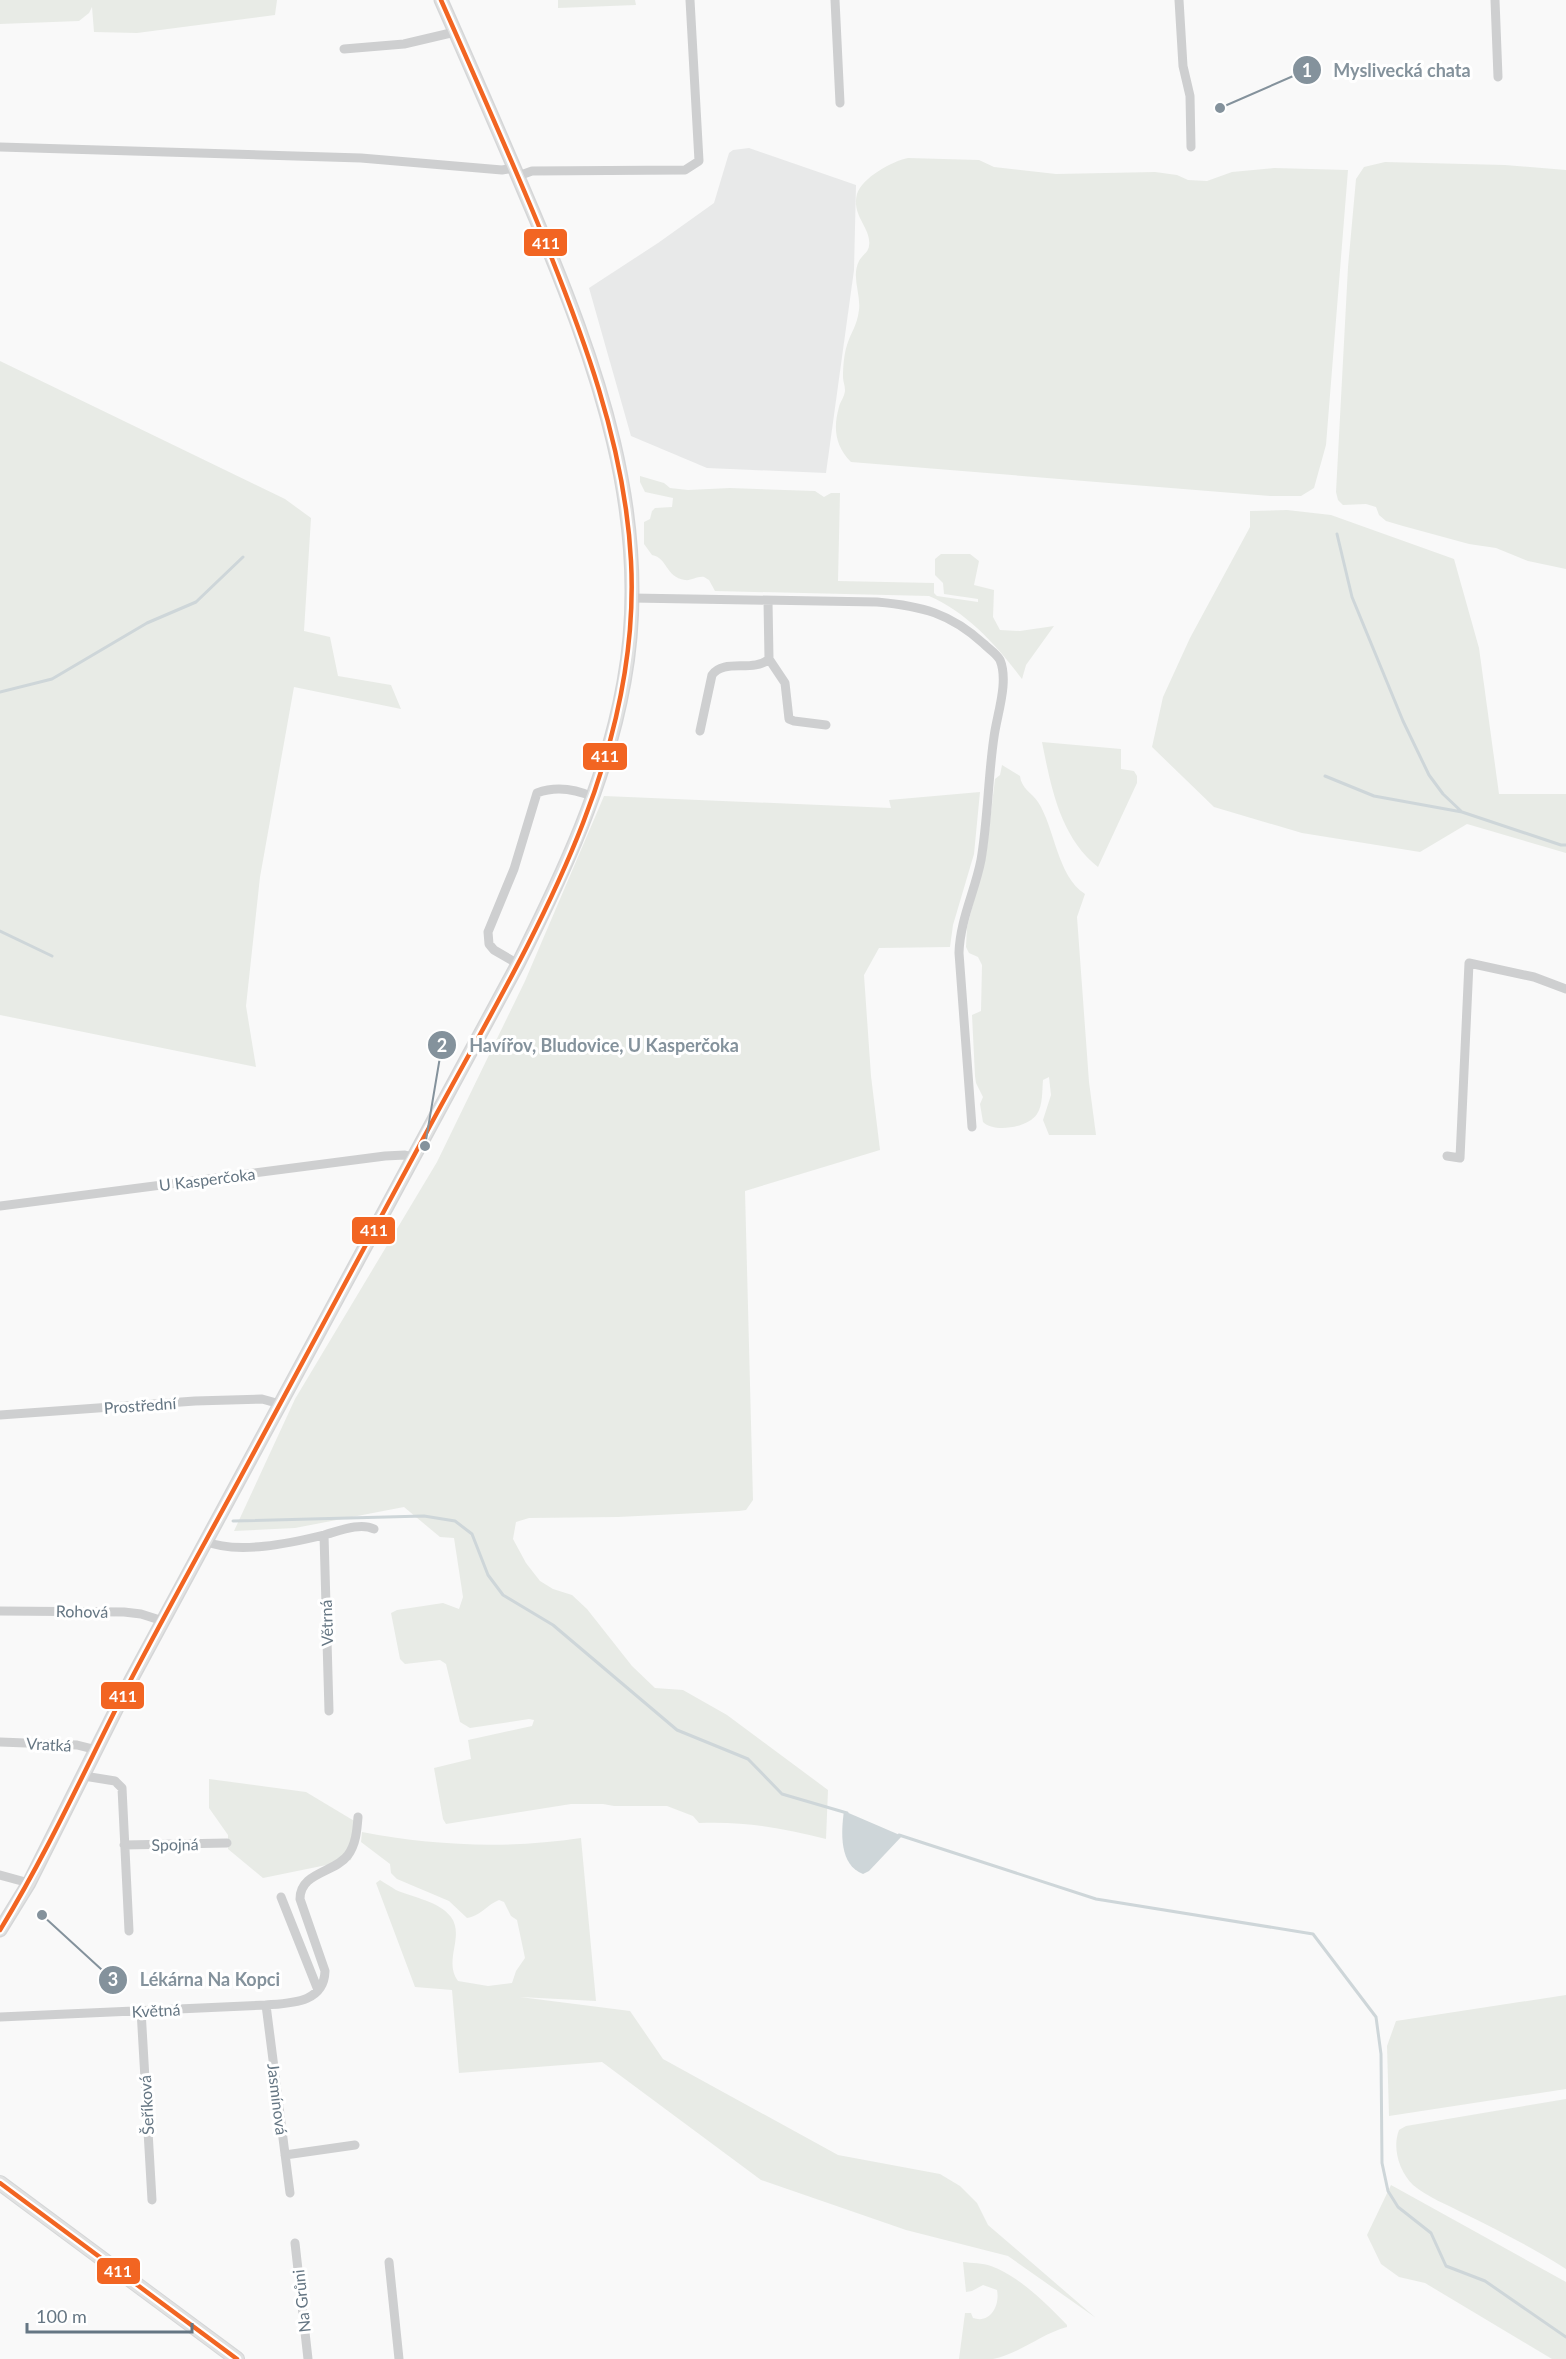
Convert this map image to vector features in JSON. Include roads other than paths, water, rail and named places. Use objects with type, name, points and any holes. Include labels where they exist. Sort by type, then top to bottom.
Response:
[{"type":"main road","points":[[0,2183],[237,2359]]},
{"type":"street","points":[[0,1930],[29,1883],[163,1621],[518,964],[553,894],[593,797],[621,699],[630,639],[632,598],[629,519],[607,414],[560,276],[441,0]]},
{"type":"street","points":[[0,147],[361,158],[516,172],[685,170],[699,161],[690,0]]},
{"type":"street","points":[[836,0],[840,103]]},
{"type":"street","points":[[1179,0],[1183,66],[1190,96],[1191,147]]},
{"type":"street","points":[[1495,0],[1498,78]]},
{"type":"street","points":[[344,49],[404,44],[455,32]]},
{"type":"street","points":[[632,598],[911,604],[935,611],[967,629],[999,658],[1003,672],[1002,689],[994,738],[981,860],[960,933],[959,953],[972,1127]]},
{"type":"street","points":[[768,601],[769,659],[785,683],[789,718],[794,722],[826,725]]},
{"type":"street","points":[[700,730],[712,675],[716,670],[722,667],[764,664],[769,659]]},
{"type":"street","points":[[518,964],[494,950],[489,944],[488,932],[514,869],[537,793],[564,788],[593,797]]},
{"type":"street","points":[[1447,1156],[1464,1159],[1469,963],[1534,977],[1566,990]]},
{"type":"street","name":"U Kasperčoka","points":[[0,1206],[385,1156],[413,1157]]},
{"type":"street","name":"Prostřední","points":[[0,1415],[195,1401],[262,1399],[279,1404]]},
{"type":"street","points":[[206,1541],[224,1547],[239,1548],[324,1535],[349,1528],[369,1527],[374,1530]]},
{"type":"street","name":"Větrná","points":[[324,1535],[329,1711]]},
{"type":"street","name":"Rohová","points":[[0,1611],[124,1612],[141,1614],[163,1621]]},
{"type":"street","name":"Vratká","points":[[0,1742],[77,1745],[97,1750]]},
{"type":"street","points":[[84,1776],[115,1780],[122,1788],[129,1930]]},
{"type":"street","points":[[318,1990],[324,1980],[325,1966],[300,1899],[302,1889],[308,1881],[340,1863],[348,1855],[355,1839],[358,1817]]},
{"type":"street","name":"Spojná","points":[[124,1845],[226,1843]]},
{"type":"street","points":[[0,1875],[29,1883]]},
{"type":"street","points":[[281,1896],[318,1990]]},
{"type":"street","name":"Květná","points":[[0,2017],[266,2005],[302,2001],[318,1990]]},
{"type":"street","name":"Jasmínová","points":[[266,2005],[290,2193]]},
{"type":"street","name":"Šeříková","points":[[141,2010],[152,2200]]},
{"type":"street","points":[[285,2155],[355,2145]]},
{"type":"street","name":"Na Grůni","points":[[295,2243],[308,2359]]},
{"type":"street","points":[[389,2262],[399,2359]]},
{"type":"waterway","points":[[1337,534],[1352,597],[1403,721],[1429,775],[1443,794],[1462,812],[1566,845]]},
{"type":"waterway","points":[[0,692],[52,679],[147,623],[196,602],[243,557]]},
{"type":"waterway","points":[[1325,776],[1374,796],[1462,812]]},
{"type":"waterway","points":[[0,931],[52,956]]},
{"type":"waterway","points":[[233,1521],[424,1516],[455,1521],[472,1534],[488,1575],[503,1595],[553,1625],[677,1730],[748,1759],[782,1794],[847,1813]]},
{"type":"waterway","points":[[899,1835],[1096,1899],[1313,1934],[1376,2017],[1381,2054],[1382,2163],[1388,2191],[1398,2207],[1431,2233],[1446,2266],[1485,2281],[1566,2337]]},
{"type":"place","name":"Myslivecká chata","points":[[1220,108]]},
{"type":"place","name":"Havířov, Bludovice, U Kasperčoka","points":[[425,1146]]},
{"type":"place","name":"Lékárna Na Kopci","points":[[42,1915]]}]
